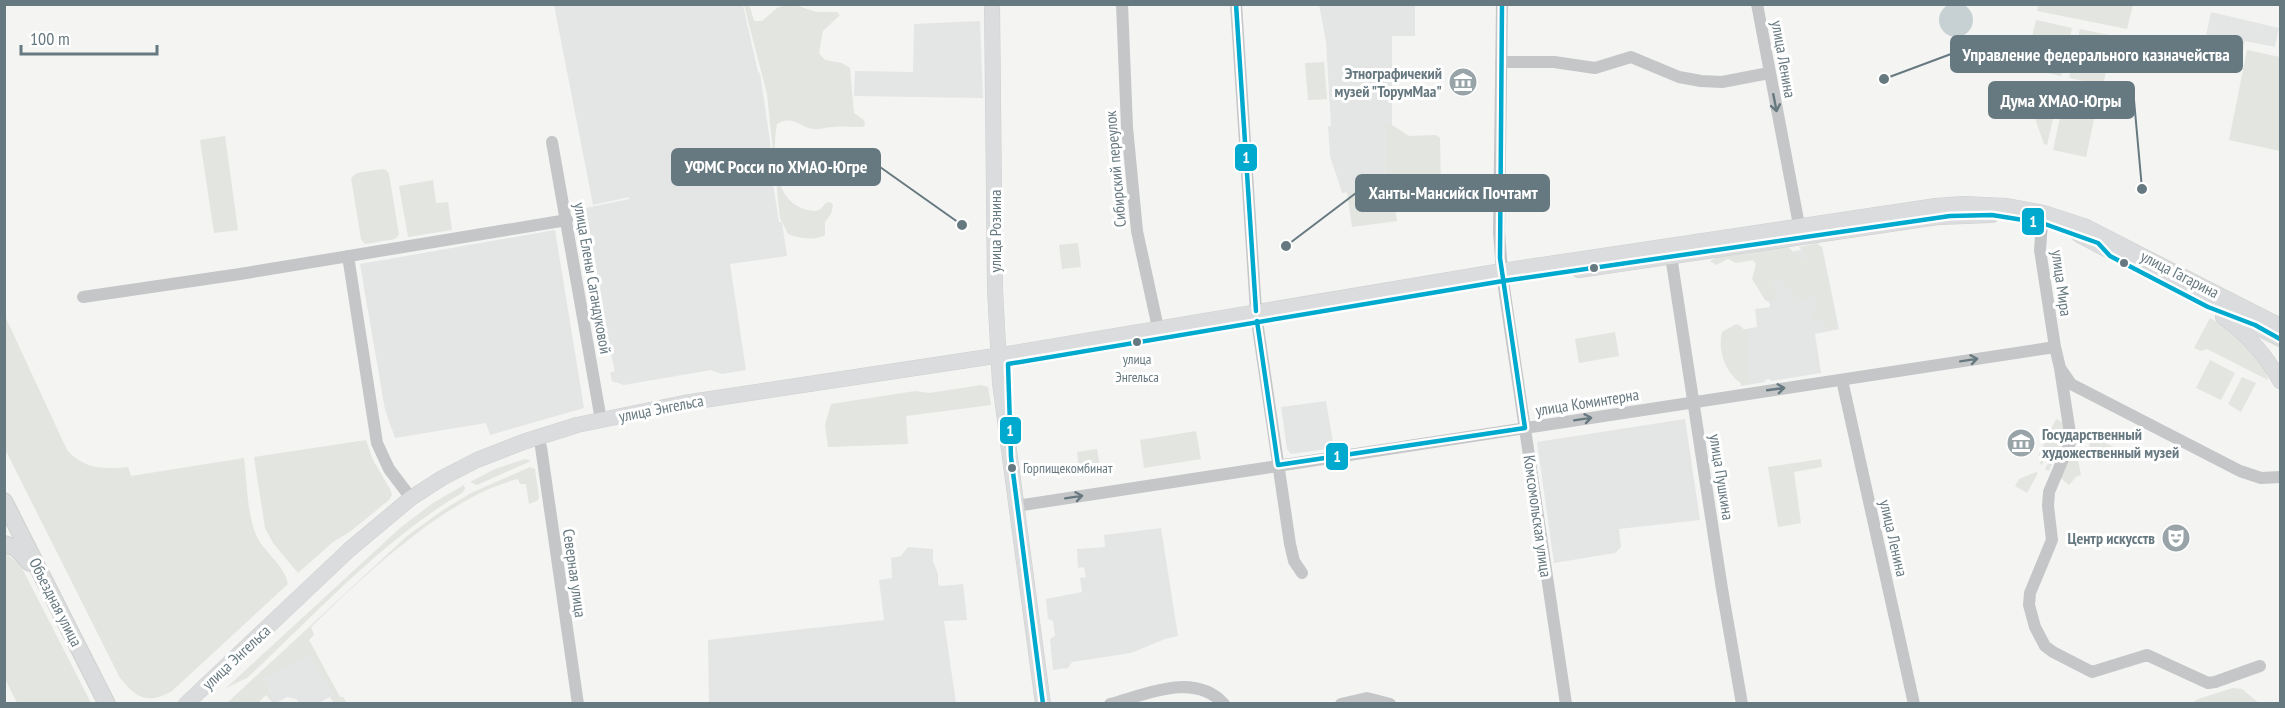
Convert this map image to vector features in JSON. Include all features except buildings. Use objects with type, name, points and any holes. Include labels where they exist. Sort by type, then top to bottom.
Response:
[{"type":"highway","name":"Объездная улица","points":[[4,501],[107,699]]},
{"type":"highway","points":[[4,544],[22,554],[58,607]]},
{"type":"main road","name":"улица Рознина","points":[[992,4],[1000,199],[1003,414],[1011,457],[1043,704]]},
{"type":"main road","name":"улица Рознина","points":[[1000,199],[1001,4]]},
{"type":"main road","name":"улица Энгельса","points":[[1503,276],[1671,256],[1950,205],[2007,206],[2043,218]]},
{"type":"main road","name":"улица Гагарина","points":[[2043,218],[2257,320]]},
{"type":"main road","name":"улица Гагарина","points":[[2043,218],[2103,235],[2257,320],[2280,339]]},
{"type":"main road","name":"улица Энгельса","points":[[200,704],[369,532],[468,464],[578,430],[685,408],[1003,360],[1503,276],[1800,231]]},
{"type":"main road","points":[[2098,243],[2110,256],[2208,307],[2280,324]]},
{"type":"main road","points":[[2167,279],[2245,334],[2270,363],[2280,381]]},
{"type":"main road","name":"улица Энгельса","points":[[1003,360],[1158,328],[1257,316]]},
{"type":"main road","name":"улица Энгельса","points":[[186,704],[309,594]]},
{"type":"street","name":"Сибирский переулок","points":[[1122,4],[1127,126],[1136,219],[1141,256],[1158,328]]},
{"type":"street","points":[[1236,4],[1257,316],[1290,544],[1294,561],[1302,573]]},
{"type":"street","name":"Комсомольская улица","points":[[1502,4],[1499,231],[1503,276],[1566,704]]},
{"type":"street","name":"улица Ленина","points":[[1757,4],[1800,231]]},
{"type":"street","points":[[1501,62],[1554,62],[1595,68],[1631,57],[1679,77],[1713,82],[1769,73]]},
{"type":"street","name":"улица Елены Сагандуковой","points":[[552,142],[602,425]]},
{"type":"street","name":"улица Мира","points":[[2043,218],[2040,250],[2071,434],[2070,446],[2052,482],[2048,498],[2052,540],[2029,598],[2036,627],[2045,646],[2052,652],[2092,672],[2147,656],[2208,683],[2260,666]]},
{"type":"street","points":[[83,297],[160,287],[567,220]]},
{"type":"street","points":[[348,256],[377,443],[389,469],[414,502]]},
{"type":"street","name":"улица Пушкина","points":[[1671,256],[1742,704]]},
{"type":"street","name":"улица Коминтерна","points":[[1016,506],[2055,347]]},
{"type":"street","points":[[2060,368],[2071,384],[2083,392],[2248,475],[2261,478],[2280,477]]},
{"type":"street","name":"улица Ленина","points":[[1842,380],[1914,704]]},
{"type":"street","points":[[2067,404],[2071,394],[2083,392]]},
{"type":"street","name":"Северная улица","points":[[539,442],[578,704]]},
{"type":"street","points":[[1734,704],[1738,679]]},
{"type":"street","points":[[1110,704],[1162,688],[1180,687],[1214,694],[1224,704]]},
{"type":"street","points":[[1341,704],[1367,698],[1390,704]]},
{"type":"shaded area","points":[[1956,3],[1968,8],[1973,20],[1968,32],[1956,37],[1944,32],[1939,20],[1944,8]]},
{"type":"shaded area","points":[[2038,4],[2133,5],[2127,29],[2037,11]]},
{"type":"shaded area","points":[[554,5],[743,5],[760,73],[770,141],[773,184],[787,256],[730,264],[746,370],[722,374],[711,370],[624,385],[612,381],[610,373],[615,371],[597,298],[601,297],[586,208],[629,199],[629,197],[593,205]]},
{"type":"shaded area","points":[[744,5],[750,7],[754,21],[762,21],[777,8],[785,5],[795,5],[816,12],[837,12],[840,15],[823,31],[819,53],[825,60],[842,63],[850,68],[854,113],[864,120],[865,124],[863,127],[816,129],[788,120],[777,124],[775,136],[777,175],[787,197],[796,205],[807,210],[818,210],[830,202],[833,205],[831,214],[825,222],[825,235],[821,237],[807,238],[788,234],[780,218],[767,94]]},
{"type":"shaded area","points":[[1319,5],[1415,5],[1415,36],[1392,36],[1392,125],[1386,126],[1385,189],[1342,193],[1330,156],[1328,126],[1331,126],[1326,41]]},
{"type":"shaded area","points":[[2211,12],[2279,28],[2275,47],[2245,41],[2243,49],[2205,40]]},
{"type":"shaded area","points":[[2036,20],[2072,28],[2061,76],[2025,68]]},
{"type":"shaded area","points":[[980,21],[983,98],[854,96],[855,71],[913,72],[914,24]]},
{"type":"shaded area","points":[[2080,29],[2114,36],[2103,85],[2069,78]]},
{"type":"shaded area","points":[[2247,50],[2280,57],[2280,151],[2229,140]]},
{"type":"shaded area","points":[[1324,62],[1327,99],[1308,100],[1305,63]]},
{"type":"shaded area","points":[[2027,96],[2057,102],[2047,145],[2044,144]]},
{"type":"shaded area","points":[[2063,103],[2096,110],[2086,157],[2053,150]]},
{"type":"shaded area","points":[[1386,125],[1392,125],[1409,136],[1436,135],[1440,138],[1441,190],[1436,195],[1394,200],[1397,221],[1352,227],[1347,192],[1385,189]]},
{"type":"shaded area","points":[[225,136],[238,230],[214,233],[200,140]]},
{"type":"shaded area","points":[[382,169],[389,174],[399,235],[395,239],[365,244],[361,239],[351,178],[357,173]]},
{"type":"shaded area","points":[[433,180],[436,203],[448,202],[452,230],[408,237],[399,186]]},
{"type":"shaded area","points":[[555,230],[584,408],[490,435],[486,423],[395,438],[385,410],[360,264]]},
{"type":"shaded area","points":[[1078,243],[1081,267],[1062,269],[1059,245]]},
{"type":"shaded area","points":[[1818,243],[1837,324],[1833,329],[1827,328],[1821,320],[1812,320],[1810,313],[1818,306],[1815,296],[1799,301],[1777,278],[1774,280],[1775,299],[1771,303],[1765,300],[1752,279],[1756,264],[1753,260],[1736,263],[1728,259],[1716,265],[1710,261],[1715,258],[1788,247],[1805,259],[1806,256],[1799,247]]},
{"type":"shaded area","points":[[1822,246],[1839,329],[1815,334],[1821,373],[1771,381],[1770,379],[1741,386],[1738,367],[1723,333],[1757,327],[1755,309],[1770,307],[1763,257]]},
{"type":"shaded area","points":[[5,316],[67,450],[74,457],[95,467],[128,467],[131,476],[244,458],[249,509],[254,529],[261,543],[283,571],[288,584],[172,691],[164,695],[149,698],[137,695],[120,678],[5,449]]},
{"type":"shaded area","points":[[2210,318],[2236,336],[2254,353],[2268,380],[2207,349],[2201,351],[2194,348]]},
{"type":"shaded area","points":[[1736,324],[1741,326],[1748,335],[1746,357],[1747,369],[1751,378],[1744,385],[1728,370],[1722,355],[1722,332]]},
{"type":"shaded area","points":[[1615,332],[1619,356],[1579,363],[1575,339]]},
{"type":"shaded area","points":[[2210,360],[2235,373],[2221,400],[2196,388]]},
{"type":"shaded area","points":[[2242,377],[2256,383],[2241,412],[2228,404]]},
{"type":"shaded area","points":[[981,385],[988,387],[991,405],[906,416],[908,444],[828,447],[825,425],[831,404],[915,391],[929,393]]},
{"type":"shaded area","points":[[1326,401],[1334,448],[1291,454],[1287,449],[1281,407]]},
{"type":"shaded area","points":[[1685,419],[1700,520],[1619,529],[1621,547],[1615,553],[1554,563],[1537,442]]},
{"type":"shaded area","points":[[2056,419],[2064,423],[2064,437],[2049,471],[2045,469],[2054,452],[2050,450],[2041,466],[2039,454]]},
{"type":"shaded area","points":[[1196,431],[1201,459],[1144,468],[1140,440]]},
{"type":"shaded area","points":[[2097,439],[2118,449],[2105,450],[2100,462],[2091,458],[2089,444]]},
{"type":"shaded area","points":[[366,440],[373,460],[392,495],[389,500],[351,531],[333,542],[298,573],[273,543],[265,528],[254,457]]},
{"type":"shaded area","points":[[2075,445],[2081,475],[2069,485],[2059,477]]},
{"type":"shaded area","points":[[1097,449],[1100,467],[1079,470],[1077,452]]},
{"type":"shaded area","points":[[525,459],[531,461],[477,485],[470,482],[495,469]]},
{"type":"shaded area","points":[[1821,459],[1822,467],[1794,472],[1801,523],[1778,527],[1768,467]]},
{"type":"shaded area","points":[[530,467],[535,469],[539,498],[537,501],[529,504],[526,484],[520,484],[518,479],[491,488],[463,502],[407,541],[355,585],[311,627],[314,635],[309,640],[340,697],[343,697],[347,703],[334,703],[330,697],[333,695],[310,654],[263,679],[276,703],[273,703],[266,695],[258,703],[227,703],[407,536],[471,493]]},
{"type":"shaded area","points":[[2038,473],[2027,493],[2015,486],[2019,479]]},
{"type":"shaded area","points":[[464,485],[465,489],[462,493],[404,533],[350,580],[247,678],[226,688],[400,528],[433,503]]},
{"type":"shaded area","points":[[1161,528],[1178,636],[1131,653],[1072,662],[1068,668],[1053,670],[1050,639],[1055,636],[1053,621],[1048,619],[1046,599],[1082,592],[1080,578],[1086,577],[1084,567],[1078,568],[1077,549],[1105,547],[1104,535]]},
{"type":"shaded area","points":[[908,547],[933,549],[938,584],[941,586],[963,584],[967,620],[944,621],[956,703],[709,703],[708,640],[884,620],[879,580],[892,578],[891,558],[901,556]]},
{"type":"shaded area","points":[[4,552],[21,566],[91,703],[17,703],[5,679]]},
{"type":"shaded area","points":[[310,653],[333,695],[319,703],[299,703],[296,699],[287,697],[276,703],[263,679]]},
{"type":"shaded area","points":[[2233,688],[2242,689],[2259,703],[2192,703],[2198,699]]},
{"type":"transit line","name":"1","points":[[1236,4],[1256,311]]},
{"type":"transit line","name":"1","points":[[1257,321],[1278,465],[1525,428],[1500,258],[1502,4]]},
{"type":"transit line","name":"1","points":[[1043,704],[1011,457],[1008,364],[1503,281],[1950,216],[1992,215],[2042,223],[2098,243],[2110,256],[2208,307],[2255,325],[2280,339]]},
{"type":"place","name":"Управление федерального казначейства","points":[[1884,79]]},
{"type":"place","name":"Этнографичекий музей \"ТорумМаа\"","points":[[1463,82]]},
{"type":"place","name":"Дума ХМАО-Югры","points":[[2142,189]]},
{"type":"place","name":"УФМС Росси по ХМАО-Югре","points":[[962,225]]},
{"type":"place","name":"Ханты-Мансийск Почтамт","points":[[1286,246]]},
{"type":"place","name":"улица Энгельса","points":[[1137,342]]},
{"type":"place","name":"Государственный художественный музей","points":[[2021,443]]},
{"type":"place","name":"Горпищекомбинат","points":[[1012,468]]},
{"type":"place","name":"Центр искусств","points":[[2176,538]]}]
